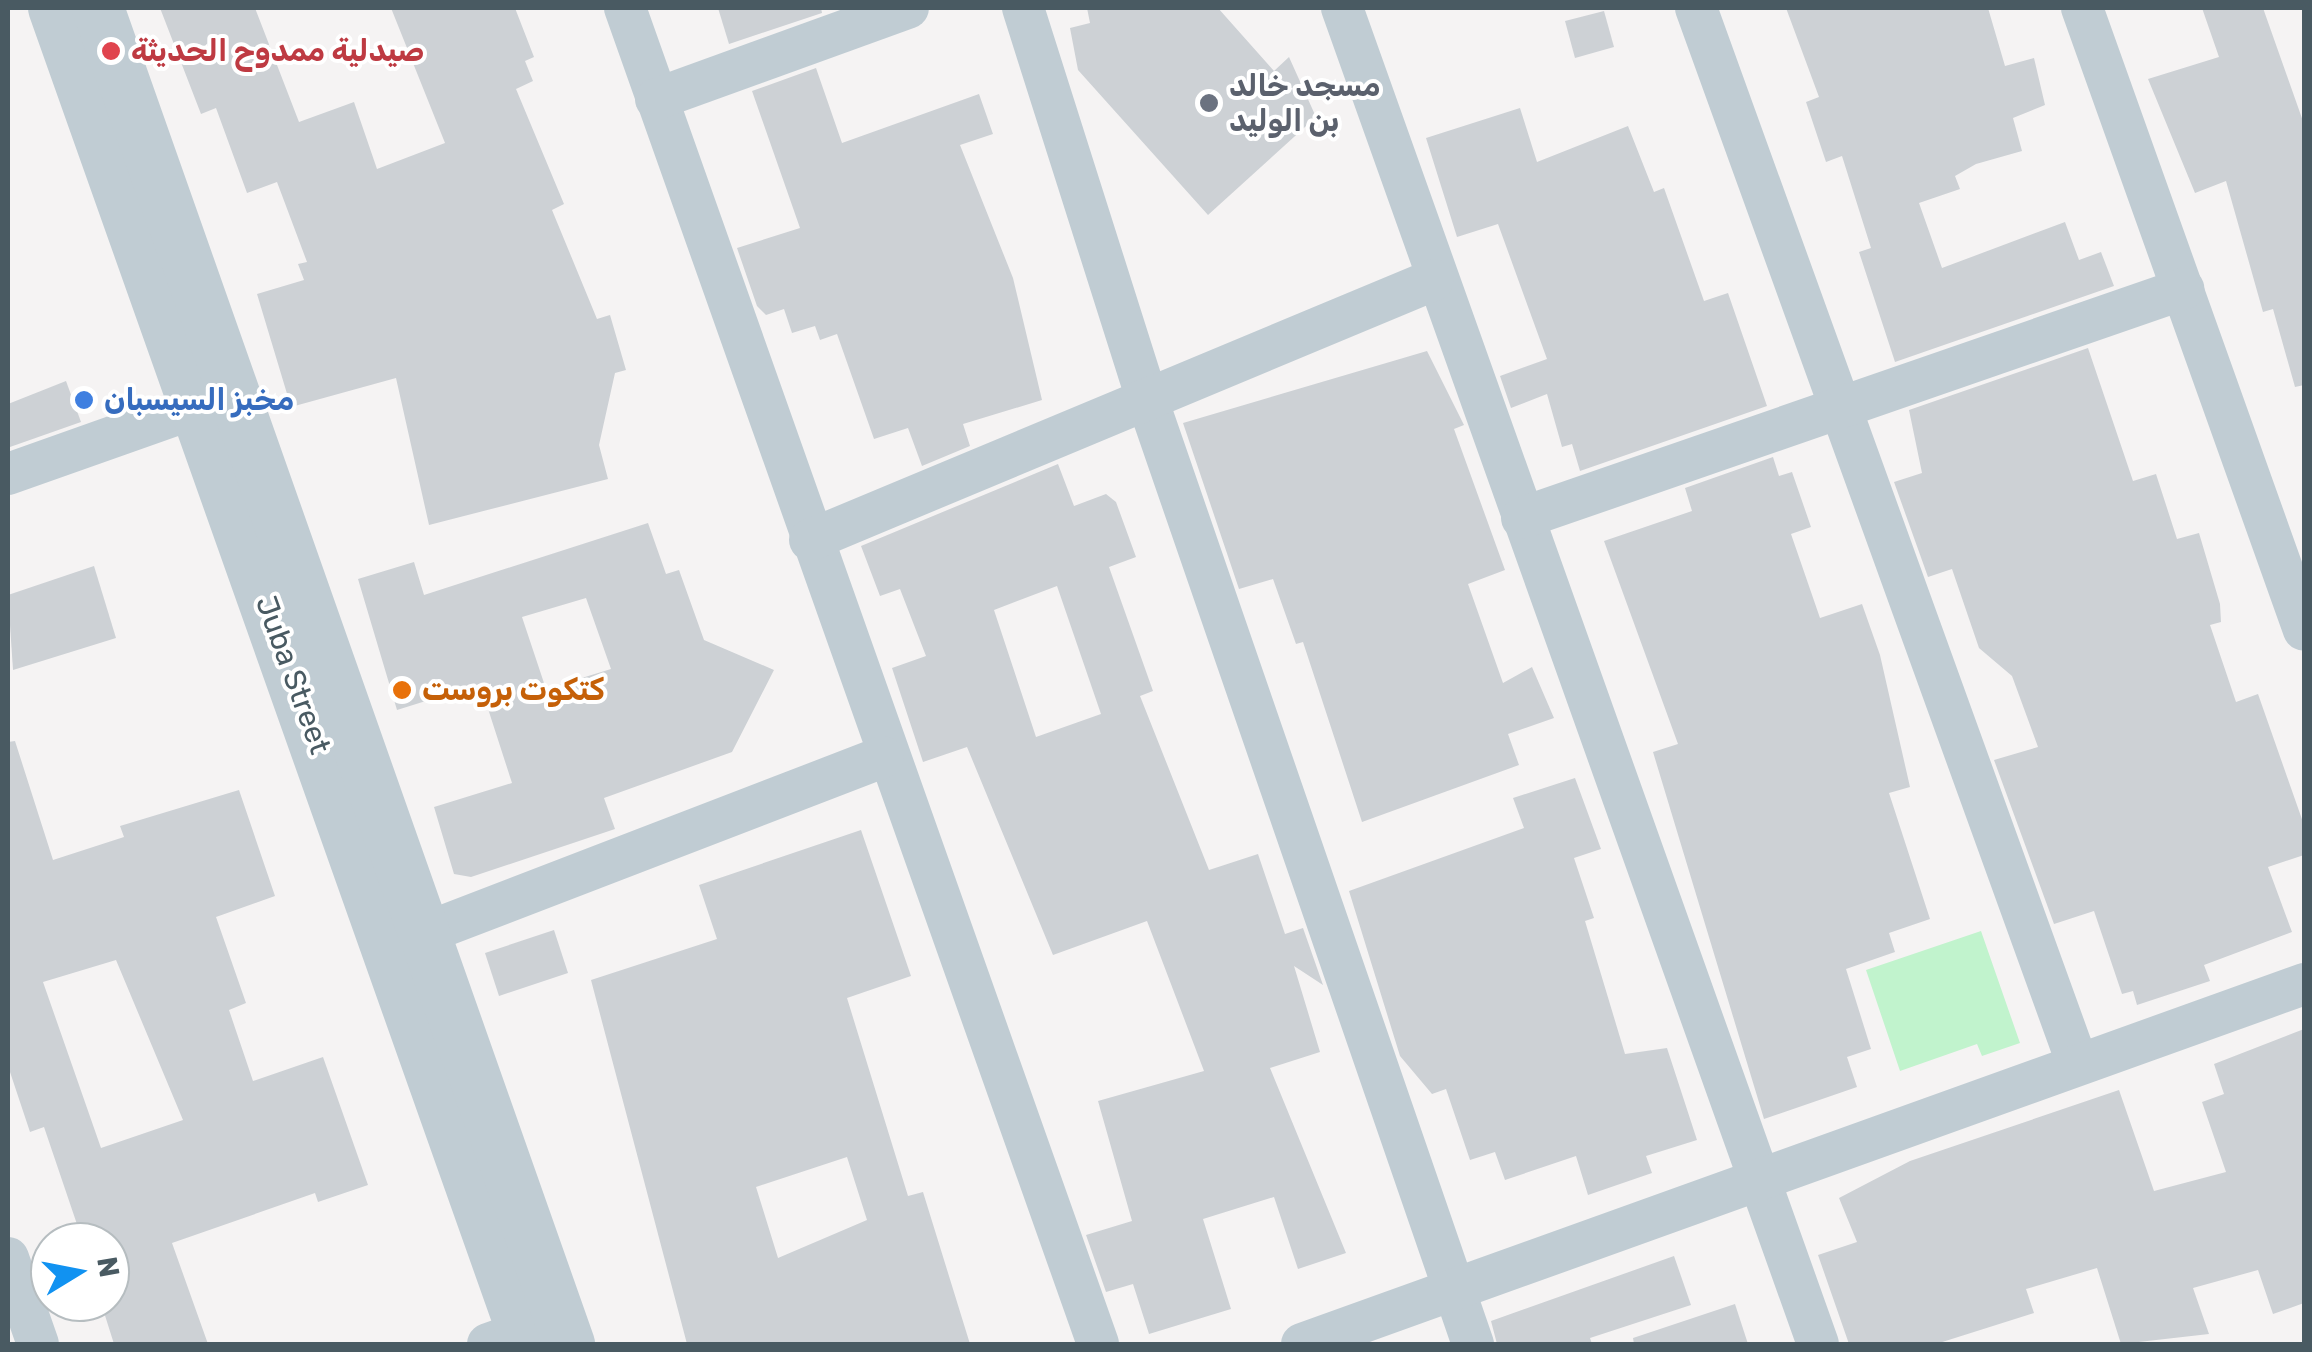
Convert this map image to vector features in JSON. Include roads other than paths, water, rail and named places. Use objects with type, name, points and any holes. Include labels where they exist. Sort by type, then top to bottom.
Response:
[{"type":"street","name":"Juba Street","points":[[54,8],[197,407],[410,940]]},
{"type":"street","name":"Juba Street","points":[[98,8],[410,940],[533,1337]]},
{"type":"street","points":[[625,8],[884,758],[1098,1344]]},
{"type":"street","points":[[656,99],[908,8]]},
{"type":"street","points":[[1023,8],[1146,399],[1473,1344]]},
{"type":"street","points":[[1342,8],[1433,280],[1818,1344]]},
{"type":"street","points":[[1696,8],[2077,1062]]},
{"type":"street","points":[[2082,8],[2303,620]]},
{"type":"street","points":[[810,540],[1433,280]]},
{"type":"street","points":[[1522,518],[2182,289]]},
{"type":"street","points":[[8,474],[197,407]]},
{"type":"street","points":[[410,940],[884,758]]},
{"type":"street","points":[[1302,1344],[1760,1181],[2077,1062],[2304,984]]},
{"type":"street","points":[[8,1258],[38,1344]]},
{"type":"place","name":"صيدلية ممدوح الحديثة","points":[[111,51]]},
{"type":"place","name":"مسجد خالد بن الوليد","points":[[1209,103]]},
{"type":"place","name":"مخبز السيسبان","points":[[84,400]]},
{"type":"place","name":"كتكوت بروست","points":[[402,690]]}]
